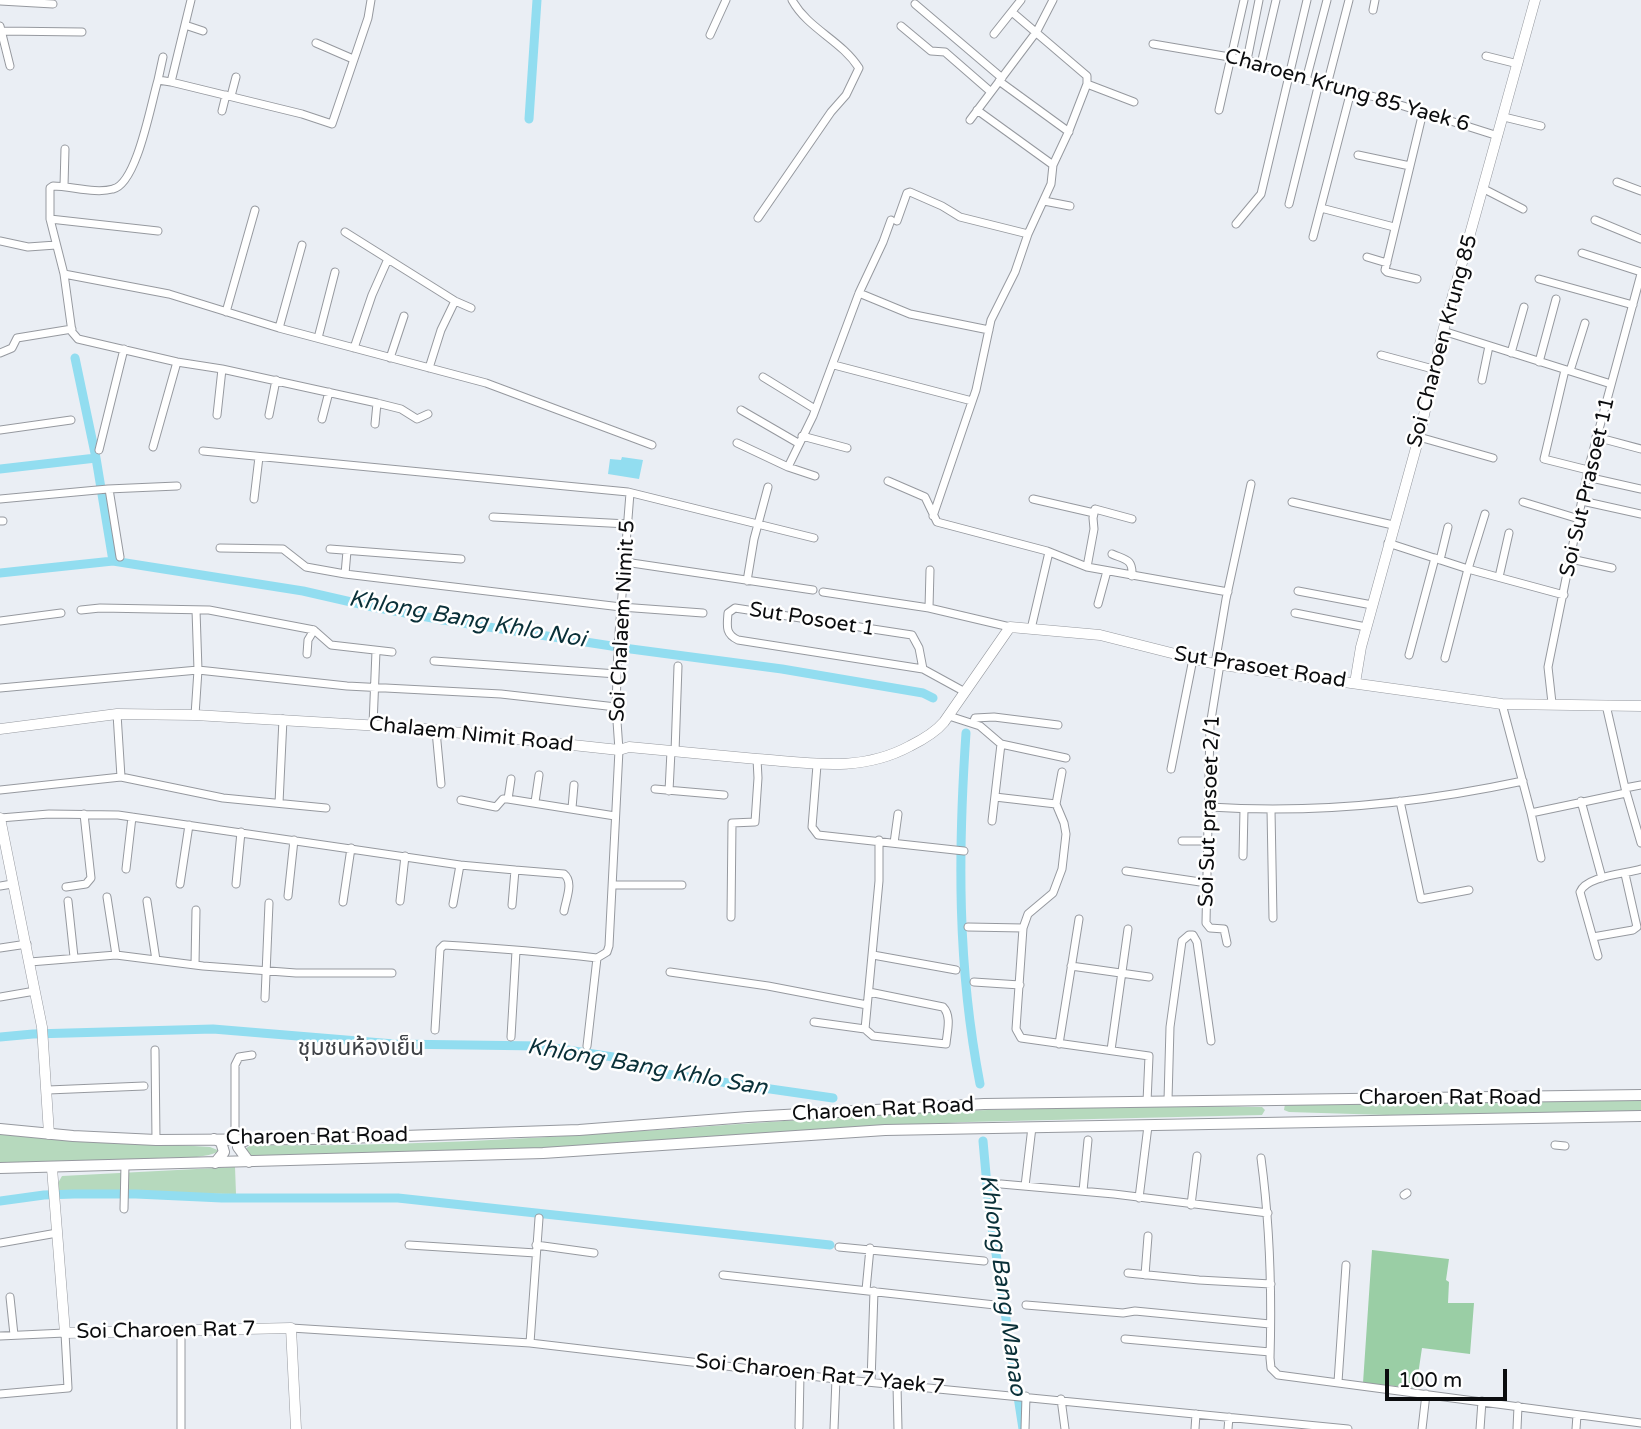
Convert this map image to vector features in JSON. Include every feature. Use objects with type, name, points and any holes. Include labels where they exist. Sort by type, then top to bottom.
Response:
[{"type":"main road","name":"Charoen Rat Road","points":[[0,1129],[156,1140],[241,1140],[515,1133],[902,1108],[1168,1100],[1277,1101],[1641,1095]]},
{"type":"main road","points":[[1277,1101],[1279,1123]]},
{"type":"main road","name":"Charoen Rat Road","points":[[0,1168],[543,1153],[885,1130],[1641,1116]]},
{"type":"main road","points":[[214,1139],[221,1142],[224,1152],[215,1163]]},
{"type":"main road","points":[[241,1140],[239,1147],[249,1162]]},
{"type":"street","points":[[171,82],[191,0]]},
{"type":"street","points":[[158,80],[332,124],[368,18],[371,0]]},
{"type":"street","points":[[710,35],[726,0]]},
{"type":"street","points":[[758,218],[831,112],[846,95],[859,68],[849,52],[799,13],[792,0]]},
{"type":"street","points":[[994,34],[1021,0]]},
{"type":"street","points":[[970,120],[1037,31],[1053,0]]},
{"type":"street","points":[[1219,110],[1244,0]]},
{"type":"street","points":[[1247,60],[1259,0]]},
{"type":"street","points":[[1261,64],[1276,0]]},
{"type":"street","points":[[1236,224],[1261,194],[1307,0]]},
{"type":"street","points":[[1306,80],[1326,0]]},
{"type":"street","points":[[1289,204],[1349,0]]},
{"type":"street","points":[[1373,10],[1375,0]]},
{"type":"street","name":"Soi Charoen Krung 85","points":[[1355,683],[1366,627],[1419,438],[1443,331],[1535,0]]},
{"type":"street","points":[[0,1],[53,4]]},
{"type":"street","points":[[915,4],[1000,79],[1069,132]]},
{"type":"street","points":[[933,516],[972,401],[991,320],[1015,272],[1028,234],[1051,184],[1053,165],[1087,84],[1087,76],[1012,12]]},
{"type":"street","points":[[185,25],[203,31]]},
{"type":"street","points":[[901,26],[931,51],[945,52],[991,92]]},
{"type":"street","points":[[10,66],[1,29],[82,32]]},
{"type":"street","points":[[316,43],[353,59]]},
{"type":"street","name":"Charoen Krung 85 Yaek 6","points":[[1153,44],[1247,60],[1498,136]]},
{"type":"street","points":[[1486,56],[1518,64]]},
{"type":"street","points":[[163,57],[136,155],[130,173],[121,184],[116,189],[106,190],[64,186],[50,188],[50,219],[64,274],[74,337],[177,362],[276,380],[377,403],[401,409],[417,419],[428,414]]},
{"type":"street","points":[[222,111],[236,77]]},
{"type":"street","points":[[1087,84],[1134,102]]},
{"type":"street","points":[[1313,237],[1351,90]]},
{"type":"street","points":[[977,110],[1053,165]]},
{"type":"street","points":[[1417,279],[1387,272],[1387,262],[1423,112]]},
{"type":"street","points":[[1504,117],[1541,127]]},
{"type":"street","points":[[64,186],[65,149]]},
{"type":"street","points":[[1358,155],[1410,166]]},
{"type":"street","points":[[1617,182],[1641,191]]},
{"type":"street","points":[[1484,189],[1523,209]]},
{"type":"street","points":[[788,467],[834,365],[859,293],[907,193],[942,206],[960,217],[1028,234]]},
{"type":"street","points":[[1044,201],[1070,206]]},
{"type":"street","points":[[1321,208],[1394,227]]},
{"type":"street","points":[[226,312],[255,210]]},
{"type":"street","points":[[50,219],[158,231]]},
{"type":"street","points":[[1594,220],[1641,239]]},
{"type":"street","points":[[345,232],[455,301],[471,308]]},
{"type":"street","points":[[0,241],[28,247],[56,245]]},
{"type":"street","points":[[279,328],[302,245]]},
{"type":"street","points":[[1581,253],[1641,273]]},
{"type":"street","points":[[1367,257],[1387,262]]},
{"type":"street","points":[[354,348],[388,259]]},
{"type":"street","points":[[318,338],[335,272]]},
{"type":"street","name":"Soi Sut Prasoet 11","points":[[1552,703],[1548,667],[1582,501],[1596,437],[1641,273]]},
{"type":"street","points":[[64,274],[169,294],[279,328],[486,383],[652,444]]},
{"type":"street","points":[[1539,279],[1633,305]]},
{"type":"street","points":[[859,293],[910,314],[989,330]]},
{"type":"street","points":[[1539,362],[1556,299]]},
{"type":"street","points":[[429,368],[441,330],[455,301]]},
{"type":"street","points":[[1511,353],[1524,307]]},
{"type":"street","points":[[390,358],[404,316]]},
{"type":"street","points":[[1585,323],[1567,371],[1545,460],[1641,489]]},
{"type":"street","points":[[0,353],[14,347],[17,338],[72,329]]},
{"type":"street","points":[[1443,331],[1611,384]]},
{"type":"street","points":[[1482,380],[1489,345]]},
{"type":"street","points":[[99,450],[124,349]]},
{"type":"street","points":[[1381,355],[1433,369]]},
{"type":"street","points":[[153,447],[177,362]]},
{"type":"street","points":[[834,365],[972,401]]},
{"type":"street","points":[[217,415],[222,369]]},
{"type":"street","points":[[763,377],[815,409]]},
{"type":"street","points":[[269,415],[276,380]]},
{"type":"street","points":[[322,419],[329,392]]},
{"type":"street","points":[[374,424],[377,403]]},
{"type":"street","points":[[741,410],[800,439],[847,448]]},
{"type":"street","points":[[0,430],[71,420]]},
{"type":"street","points":[[1596,437],[1641,449]]},
{"type":"street","points":[[1419,438],[1493,458]]},
{"type":"street","points":[[737,443],[814,476]]},
{"type":"street","points":[[203,451],[630,493],[814,538]]},
{"type":"street","points":[[254,499],[259,457]]},
{"type":"street","points":[[888,481],[924,496],[937,522],[1049,552],[1087,567],[1228,592]]},
{"type":"street","name":"Soi Sut prasoet 2/1","points":[[1227,943],[1223,928],[1210,928],[1206,923],[1210,726],[1228,592],[1251,484]]},
{"type":"street","points":[[0,499],[177,486]]},
{"type":"street","points":[[747,581],[768,487]]},
{"type":"street","points":[[108,489],[120,557]]},
{"type":"street","name":"Soi Chalaem Nimit 5","points":[[587,1046],[597,958],[607,952],[609,947],[619,750],[616,707],[618,649],[630,493]]},
{"type":"street","points":[[1033,499],[1094,513]]},
{"type":"street","points":[[1582,501],[1641,514]]},
{"type":"street","points":[[1292,502],[1393,525]]},
{"type":"street","points":[[1523,502],[1579,519]]},
{"type":"street","points":[[1087,567],[1095,509],[1132,519]]},
{"type":"street","points":[[1445,658],[1485,514]]},
{"type":"street","points":[[493,517],[628,524]]},
{"type":"street","points":[[1409,654],[1448,527]]},
{"type":"street","points":[[1499,577],[1509,533]]},
{"type":"street","points":[[1388,542],[1468,569],[1564,595]]},
{"type":"street","points":[[220,548],[283,549],[304,566],[345,574],[621,607],[703,613]]},
{"type":"street","points":[[330,549],[461,559]]},
{"type":"street","points":[[345,574],[347,551]]},
{"type":"street","points":[[1031,629],[1038,589],[1049,552]]},
{"type":"street","points":[[1112,554],[1129,562],[1132,576]]},
{"type":"street","points":[[1571,559],[1612,568]]},
{"type":"street","points":[[625,562],[813,590]]},
{"type":"street","points":[[929,608],[930,570]]},
{"type":"street","points":[[1098,604],[1107,571]]},
{"type":"street","points":[[1298,591],[1372,605]]},
{"type":"street","points":[[823,592],[929,608],[1010,627],[949,716],[980,726],[1001,744],[1066,758]]},
{"type":"street","name":"Sut Posoet 1","points":[[923,669],[919,648],[912,635],[734,608],[728,613],[727,630],[738,640],[923,669],[965,692]]},
{"type":"street","points":[[81,610],[196,610],[235,615],[314,631],[331,645],[392,652]]},
{"type":"street","points":[[195,715],[198,670],[196,610]]},
{"type":"street","points":[[0,621],[61,613]]},
{"type":"street","points":[[1296,613],[1366,627]]},
{"type":"street","name":"Sut Prasoet Road","points":[[1010,627],[1100,635],[1217,664],[1502,704],[1641,706]]},
{"type":"street","points":[[307,654],[308,640],[314,631]]},
{"type":"street","points":[[373,725],[376,650]]},
{"type":"street","points":[[1171,769],[1193,659]]},
{"type":"street","points":[[434,661],[617,674]]},
{"type":"street","points":[[669,791],[678,666]]},
{"type":"street","points":[[0,688],[198,670],[374,687],[501,694],[616,707]]},
{"type":"street","points":[[1502,704],[1541,858]]},
{"type":"street","points":[[1606,705],[1641,843]]},
{"type":"street","points":[[117,714],[121,777]]},
{"type":"street","name":"Chalaem Nimit Road","points":[[0,729],[117,714],[195,715],[373,725],[619,750],[629,747],[817,765],[846,765],[876,761],[899,752],[934,732],[949,716]]},
{"type":"street","points":[[973,723],[975,718],[994,717],[1058,725]]},
{"type":"street","points":[[279,803],[283,719]]},
{"type":"street","points":[[436,730],[441,784]]},
{"type":"street","points":[[992,821],[1001,744]]},
{"type":"street","points":[[731,917],[732,823],[755,822],[757,759]]},
{"type":"street","points":[[817,765],[814,831],[818,835],[964,851]]},
{"type":"street","points":[[1062,772],[1056,804],[1066,834],[1059,879],[1053,892],[1028,914],[1023,928],[1017,1035],[1021,1038],[1149,1056],[1147,1102]]},
{"type":"street","points":[[535,802],[539,775]]},
{"type":"street","points":[[0,790],[121,777],[223,798],[326,808]]},
{"type":"street","points":[[508,799],[511,779]]},
{"type":"street","points":[[1209,807],[1271,810],[1401,801],[1523,781]]},
{"type":"street","points":[[572,808],[574,785]]},
{"type":"street","points":[[1531,813],[1641,785]]},
{"type":"street","points":[[655,789],[724,795]]},
{"type":"street","points":[[995,797],[1056,804]]},
{"type":"street","points":[[461,800],[496,807],[503,799],[508,799],[615,816]]},
{"type":"street","points":[[1401,801],[1421,898],[1469,890]]},
{"type":"street","points":[[1581,801],[1602,878]]},
{"type":"street","points":[[1243,856],[1244,809]]},
{"type":"street","points":[[1271,810],[1272,918]]},
{"type":"street","points":[[49,1134],[48,1090],[42,1036],[27,944],[0,818],[48,814],[132,817],[460,865],[564,874],[569,883],[564,911]]},
{"type":"street","points":[[66,887],[86,884],[91,878],[85,814]]},
{"type":"street","points":[[894,843],[898,814]]},
{"type":"street","points":[[126,869],[132,817]]},
{"type":"street","points":[[180,884],[190,825]]},
{"type":"street","points":[[236,884],[241,832]]},
{"type":"street","points":[[288,896],[294,840]]},
{"type":"street","points":[[869,992],[943,1007],[947,1011],[948,1020],[946,1044],[873,1036],[866,1029],[867,1005],[879,881],[879,840]]},
{"type":"street","points":[[1182,841],[1208,841]]},
{"type":"street","points":[[343,902],[351,848]]},
{"type":"street","points":[[400,901],[405,856]]},
{"type":"street","points":[[453,904],[460,865]]},
{"type":"street","points":[[1598,956],[1580,892],[1585,883],[1641,869]]},
{"type":"street","points":[[512,905],[515,870]]},
{"type":"street","points":[[1126,871],[1207,883]]},
{"type":"street","points":[[1592,937],[1637,927],[1625,874]]},
{"type":"street","points":[[0,886],[12,884]]},
{"type":"street","points":[[612,885],[682,884]]},
{"type":"street","points":[[107,897],[116,955]]},
{"type":"street","points":[[68,901],[74,957]]},
{"type":"street","points":[[146,901],[156,960]]},
{"type":"street","points":[[265,998],[269,903]]},
{"type":"street","points":[[195,965],[196,910]]},
{"type":"street","points":[[1059,1044],[1079,919]]},
{"type":"street","points":[[968,927],[1023,928]]},
{"type":"street","points":[[1111,1050],[1128,929]]},
{"type":"street","points":[[1168,1100],[1170,1027],[1182,942],[1189,935],[1193,935],[1197,942],[1211,1041]]},
{"type":"street","points":[[0,948],[27,944]]},
{"type":"street","points":[[435,1030],[440,948],[444,945],[541,951],[597,958]]},
{"type":"street","points":[[511,1037],[516,951]]},
{"type":"street","points":[[30,962],[116,955],[296,973],[392,974]]},
{"type":"street","points":[[873,955],[956,970]]},
{"type":"street","points":[[1071,966],[1149,977]]},
{"type":"street","points":[[670,972],[768,986],[867,1005]]},
{"type":"street","points":[[974,982],[1020,985]]},
{"type":"street","points":[[0,997],[35,991]]},
{"type":"street","points":[[814,1022],[866,1029]]},
{"type":"street","points":[[155,1050],[156,1140]]},
{"type":"street","points":[[241,1140],[235,1065],[239,1057],[253,1055]]},
{"type":"street","points":[[48,1090],[144,1086]]},
{"type":"street","points":[[1139,1198],[1148,1126]]},
{"type":"street","points":[[1025,1186],[1032,1127]]},
{"type":"street","points":[[1083,1191],[1088,1140]]},
{"type":"street","points":[[1555,1145],[1565,1146]]},
{"type":"street","points":[[1191,1205],[1197,1156]]},
{"type":"street","points":[[1261,1158],[1268,1213],[1271,1368],[1278,1375],[1641,1423]]},
{"type":"street","points":[[124,1209],[125,1165]]},
{"type":"street","name":"Soi Charoen Rat 7","points":[[52,1168],[65,1333],[290,1328]]},
{"type":"street","points":[[1001,1184],[1268,1213]]},
{"type":"street","points":[[530,1343],[539,1218]]},
{"type":"street","points":[[0,1244],[57,1233]]},
{"type":"street","points":[[1145,1275],[1148,1236]]},
{"type":"street","points":[[409,1245],[594,1253]]},
{"type":"street","points":[[839,1247],[984,1261]]},
{"type":"street","points":[[870,1248],[872,1382]]},
{"type":"street","points":[[1338,1382],[1346,1265]]},
{"type":"street","points":[[1128,1273],[1271,1284]]},
{"type":"street","points":[[723,1275],[995,1305]]},
{"type":"street","points":[[10,1297],[14,1335]]},
{"type":"street","points":[[1026,1305],[1123,1313],[1135,1311],[1270,1324]]},
{"type":"street","points":[[290,1328],[296,1429]]},
{"type":"street","name":"Soi Charoen Rat 7 Yaek 7","points":[[290,1328],[530,1343],[836,1379],[1348,1429]]},
{"type":"street","points":[[181,1330],[181,1429]]},
{"type":"street","points":[[0,1336],[65,1333],[68,1388],[0,1394]]},
{"type":"street","points":[[1125,1339],[1270,1352]]},
{"type":"street","points":[[799,1427],[800,1374]]},
{"type":"street","points":[[834,1429],[836,1379]]},
{"type":"street","points":[[897,1385],[898,1429]]},
{"type":"street","points":[[1422,1429],[1426,1394]]},
{"type":"street","points":[[1025,1396],[1025,1429]]},
{"type":"street","points":[[1061,1399],[1065,1429]]},
{"type":"street","points":[[1480,1429],[1482,1401]]},
{"type":"street","points":[[1517,1429],[1518,1406]]},
{"type":"street","points":[[1195,1429],[1196,1414]]},
{"type":"street","points":[[1576,1429],[1577,1415]]},
{"type":"street","points":[[1228,1429],[1229,1417]]},
{"type":"street","points":[[1616,1429],[1617,1420]]},
{"type":"green space","points":[[1641,1100],[1641,1112],[1386,1115],[1284,1110],[1285,1104]]},
{"type":"green space","points":[[1186,1106],[1262,1107],[1265,1110],[1262,1115],[968,1122],[562,1148],[262,1157],[242,1151],[251,1145],[473,1141],[928,1112]]},
{"type":"green space","points":[[0,1134],[210,1147],[220,1151],[189,1157],[0,1162]]},
{"type":"green space","points":[[235,1167],[236,1194],[58,1192],[58,1183],[62,1176]]},
{"type":"green space","points":[[1372,1250],[1449,1259],[1446,1280],[1449,1282],[1448,1303],[1474,1303],[1470,1354],[1422,1348],[1416,1388],[1363,1383]]},
{"type":"water","points":[[622,457],[643,460],[639,479],[608,474],[610,459],[621,460]]},
{"type":"waterway","points":[[529,119],[537,0]]},
{"type":"waterway","points":[[75,358],[96,458],[113,561]]},
{"type":"waterway","points":[[0,469],[96,458]]},
{"type":"waterway","name":"Khlong Bang Khlo Noi","points":[[0,573],[113,561],[303,591],[443,620],[782,669],[923,693],[933,698]]},
{"type":"waterway","name":"Khlong Bang Manao","points":[[966,733],[961,908],[967,996],[980,1084]]},
{"type":"waterway","name":"Khlong Bang Khlo San","points":[[0,1037],[213,1029],[394,1044],[541,1046],[613,1057],[666,1074],[833,1098]]},
{"type":"waterway","name":"Khlong Bang Manao","points":[[983,1141],[989,1208],[1023,1429]]},
{"type":"waterway","points":[[0,1201],[74,1194],[222,1198],[398,1198],[830,1245]]},
{"type":"district","name":"ชุมชนห้องเย็น","points":[[361,1049]]}]
